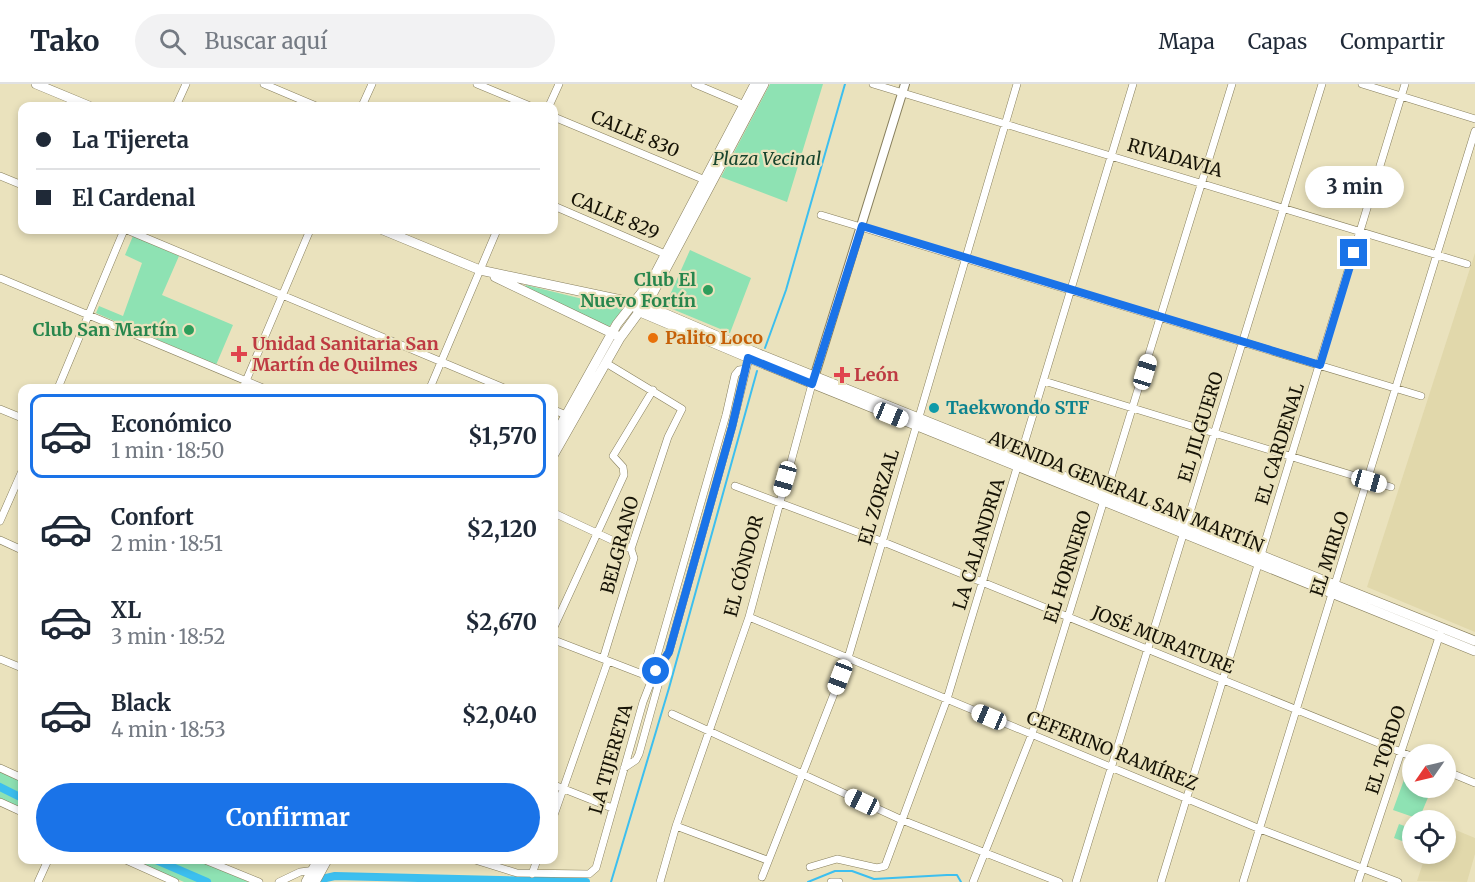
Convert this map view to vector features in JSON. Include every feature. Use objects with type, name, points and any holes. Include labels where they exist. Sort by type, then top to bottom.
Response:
[{"type":"main road","points":[[36,84],[79,102]]},
{"type":"main road","points":[[558,430],[616,335],[640,307],[748,107],[755,84]]},
{"type":"main road","points":[[640,307],[665,254],[705,180],[764,84]]},
{"type":"main road","name":"AVENIDA GENERAL SAN MARTÍN","points":[[393,234],[480,270],[640,307],[750,354],[1185,530],[1441,632],[1475,641]]},
{"type":"main road","points":[[480,270],[616,335]]},
{"type":"main road","points":[[558,447],[606,363],[616,335]]},
{"type":"main road","name":"AVENIDA GENERAL SAN MARTÍN","points":[[1441,632],[1475,651]]},
{"type":"main road","points":[[315,882],[318,864]]},
{"type":"main road","points":[[306,882],[323,864]]},
{"type":"street","points":[[178,102],[186,84]]},
{"type":"street","points":[[264,84],[307,102]]},
{"type":"street","points":[[364,102],[372,84]]},
{"type":"street","points":[[477,84],[520,102]]},
{"type":"street","points":[[551,102],[559,84]]},
{"type":"street","points":[[694,84],[748,107]]},
{"type":"street","name":"RIVADAVIA","points":[[873,84],[903,88],[1005,124],[1203,182],[1467,264]]},
{"type":"street","name":"EL ZORZAL","points":[[762,877],[848,658],[1017,84]]},
{"type":"street","name":"LA CALANDRIA","points":[[810,867],[837,859],[882,868],[902,820],[947,699],[1073,290],[1133,84]]},
{"type":"street","name":"EL HORNERO","points":[[973,882],[1032,734],[1232,84]]},
{"type":"street","name":"EL JILGUERO","points":[[1077,882],[1322,84]]},
{"type":"street","points":[[1362,84],[1475,119]]},
{"type":"street","name":"EL CARDENAL","points":[[1161,882],[1405,84]]},
{"type":"street","name":"EL CÓNDOR","points":[[661,880],[676,826],[749,617],[778,502],[903,88]]},
{"type":"street","name":"CALLE 830","points":[[558,119],[705,180]]},
{"type":"street","name":"EL MIRLO","points":[[1243,882],[1369,481],[1475,131]]},
{"type":"street","points":[[0,176],[18,183]]},
{"type":"street","name":"CALLE 829","points":[[558,208],[665,254]]},
{"type":"street","points":[[821,215],[1422,396]]},
{"type":"street","points":[[60,384],[124,234]]},
{"type":"street","points":[[136,234],[495,384]]},
{"type":"street","points":[[245,384],[308,234]]},
{"type":"street","points":[[432,384],[495,234]]},
{"type":"street","points":[[0,278],[243,384]]},
{"type":"street","points":[[656,677],[664,661],[712,500],[750,354]]},
{"type":"street","points":[[558,618],[624,475],[623,467],[613,456],[653,390],[606,363]]},
{"type":"street","points":[[656,677],[657,656],[723,425],[735,375],[739,370],[746,369]]},
{"type":"street","points":[[1044,381],[1391,488]]},
{"type":"street","name":"BELGRANO","points":[[558,802],[605,660],[634,558],[631,549],[668,437],[681,412],[680,406],[653,390]]},
{"type":"street","points":[[0,409],[18,416]]},
{"type":"street","points":[[558,412],[566,415]]},
{"type":"street","points":[[723,425],[733,423]]},
{"type":"street","points":[[0,521],[18,480]]},
{"type":"street","name":"JOSÉ MURATURE","points":[[735,486],[881,541],[1148,652],[1401,752]]},
{"type":"street","points":[[703,496],[712,500]]},
{"type":"street","points":[[558,515],[631,549]]},
{"type":"street","points":[[0,540],[18,547]]},
{"type":"street","name":"CEFERINO RAMÍREZ","points":[[749,617],[1260,829],[1398,882]]},
{"type":"street","name":"EL TORDO","points":[[1358,882],[1441,632]]},
{"type":"street","points":[[558,642],[656,677]]},
{"type":"street","points":[[0,659],[18,666]]},
{"type":"street","name":"LA TIJERETA","points":[[532,874],[589,874],[596,868],[624,768],[636,760],[639,754],[656,677]]},
{"type":"street","points":[[672,714],[902,820],[984,850],[1059,882]]},
{"type":"street","points":[[0,768],[18,776]]},
{"type":"street","points":[[1456,775],[1475,783]]},
{"type":"street","points":[[558,787],[612,808]]},
{"type":"street","points":[[0,802],[18,810]]},
{"type":"street","points":[[676,826],[767,860]]},
{"type":"street","points":[[38,882],[46,864]]},
{"type":"street","points":[[135,864],[175,882]]},
{"type":"street","points":[[215,864],[259,882]]},
{"type":"street","points":[[489,864],[510,872],[532,874],[536,864]]},
{"type":"street","points":[[279,882],[317,870]]},
{"type":"street","points":[[831,882],[839,882]]},
{"type":"shaded area","points":[[1475,253],[1475,632],[1367,587]]},
{"type":"shaded area","points":[[1456,830],[1475,838],[1475,854],[1467,882],[1417,881],[1423,864],[1456,864]]},
{"type":"green space","name":"Plaza Vecinal","points":[[770,84],[823,84],[787,202],[721,177]]},
{"type":"green space","points":[[133,236],[179,256],[162,295],[233,325],[216,365],[96,313],[99,306],[123,316],[142,263],[125,255]]},
{"type":"green space","name":"Club El Nuevo Fortín","points":[[690,250],[751,278],[730,333],[665,306]]},
{"type":"green space","points":[[526,285],[623,309],[608,328],[524,288]]},
{"type":"green space","points":[[0,772],[18,780],[18,808],[0,800]]},
{"type":"green space","points":[[1402,785],[1402,798],[1428,798],[1423,810],[1402,810],[1402,813],[1393,810]]},
{"type":"green space","points":[[1399,824],[1402,825],[1402,841],[1394,838]]},
{"type":"green space","points":[[142,864],[207,864],[249,882],[184,882]]},
{"type":"waterway","points":[[765,348],[786,290],[845,84]]},
{"type":"waterway","points":[[611,882],[669,688],[757,371]]},
{"type":"waterway","points":[[0,787],[18,796]]},
{"type":"waterway","points":[[165,864],[207,882]]},
{"type":"waterway","points":[[808,882],[835,871],[852,871],[874,879],[957,875],[961,882]]},
{"type":"waterway","points":[[313,881],[335,876],[586,882]]},
{"type":"place","name":"Club El Nuevo Fortín","points":[[708,290]]},
{"type":"place","name":"Club San Martín","points":[[189,330]]},
{"type":"place","name":"Palito Loco","points":[[653,338]]},
{"type":"place","name":"Unidad Sanitaria San Martín de Quilmes","points":[[239,354]]},
{"type":"place","name":"León","points":[[842,375]]},
{"type":"place","name":"Taekwondo STF","points":[[934,408]]},
{"type":"route","points":[[656,671],[669,652],[732,427],[748,358],[812,384],[862,226],[1320,365],[1354,253]]}]
